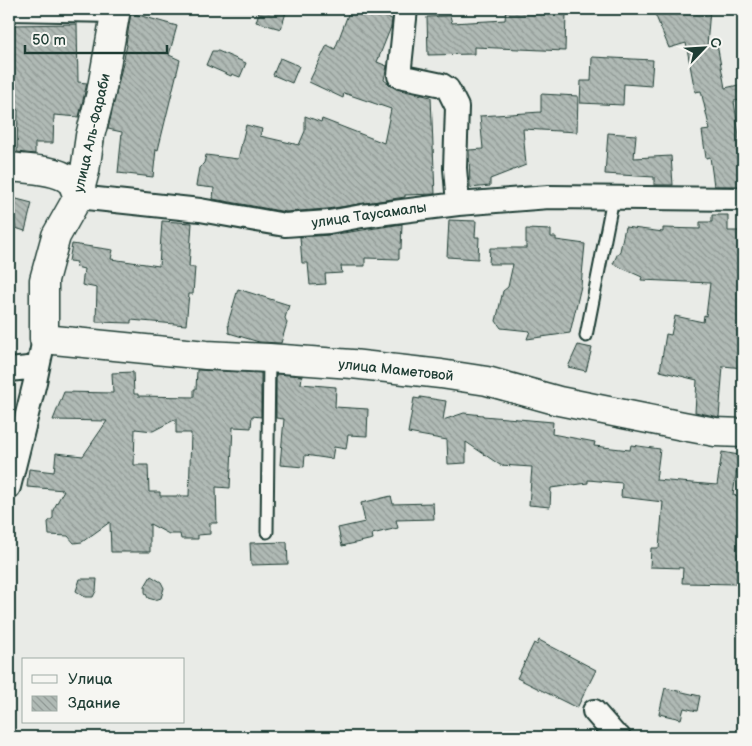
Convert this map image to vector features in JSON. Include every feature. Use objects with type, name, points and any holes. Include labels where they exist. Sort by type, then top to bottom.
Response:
[{"type":"street","points":[[9,9],[116,10]]},
{"type":"street","points":[[406,9],[398,76],[442,85],[448,89],[457,107],[456,168],[458,204]]},
{"type":"street","name":"улица Аль-Фараби","points":[[9,487],[44,339],[44,280],[56,236],[78,197],[86,171],[90,136],[101,93],[116,10]]},
{"type":"street","points":[[9,167],[61,176],[70,180],[78,197]]},
{"type":"street","name":"улица Таусамалы","points":[[78,197],[200,210],[285,225],[329,222],[458,204],[549,197],[743,199]]},
{"type":"street","name":"улица Маметовой","points":[[44,339],[206,355],[352,364],[460,376],[487,381],[559,401],[715,432],[743,433]]},
{"type":"street","points":[[9,370],[38,367]]},
{"type":"street","points":[[594,710],[616,736],[619,737]]},
{"type":"lane","points":[[586,336],[612,198]]},
{"type":"lane","points":[[267,532],[270,358]]},
{"type":"building","points":[[260,9],[287,9],[281,29],[256,22]]},
{"type":"building","points":[[350,9],[366,9],[392,19],[391,27],[377,62],[387,66],[384,80],[396,89],[431,97],[435,194],[405,195],[405,197],[327,209],[286,212],[213,199],[214,188],[196,186],[199,168],[204,163],[206,155],[238,159],[246,125],[262,129],[260,136],[299,145],[305,131],[305,116],[321,122],[322,119],[384,143],[391,109],[344,93],[343,98],[309,82],[327,45],[335,49]]},
{"type":"building","points":[[506,9],[566,13],[565,51],[474,47],[474,54],[428,55],[427,17],[450,16],[452,23],[505,20]]},
{"type":"building","points":[[653,9],[710,9],[707,46],[717,44],[725,88],[743,84],[743,100],[734,101],[743,164],[743,186],[714,186],[710,157],[706,158],[702,131],[710,130],[701,91],[695,92],[686,43],[669,48]]},
{"type":"building","points":[[131,13],[177,26],[169,55],[180,60],[158,150],[156,149],[153,177],[118,173],[122,132],[108,129],[127,45]]},
{"type":"building","points":[[77,24],[78,82],[87,83],[79,117],[54,115],[53,143],[35,143],[35,154],[17,152],[18,110],[15,109],[15,100],[11,100],[13,60],[11,25]]},
{"type":"building","points":[[212,51],[218,51],[246,63],[240,77],[232,74],[231,76],[206,65]]},
{"type":"building","points":[[592,57],[653,60],[651,86],[624,84],[623,105],[580,103],[581,81],[591,81]]},
{"type":"building","points":[[280,58],[299,66],[292,83],[273,75]]},
{"type":"building","points":[[541,94],[578,96],[577,132],[523,129],[526,165],[490,179],[490,186],[470,188],[469,150],[483,149],[480,116],[541,112]]},
{"type":"building","points":[[608,133],[636,135],[634,158],[671,156],[673,185],[654,185],[654,177],[605,174]]},
{"type":"building","points":[[9,197],[32,203],[25,231],[9,226]]},
{"type":"building","points":[[712,215],[728,215],[728,231],[743,231],[743,368],[723,366],[719,417],[695,412],[697,380],[660,371],[666,334],[671,335],[675,316],[703,322],[704,315],[706,316],[710,283],[641,280],[642,277],[613,264],[620,251],[625,227],[663,232],[663,228],[700,229],[700,222],[712,222]]},
{"type":"building","points":[[449,220],[476,221],[475,237],[479,237],[478,259],[447,257]]},
{"type":"building","points":[[162,221],[192,223],[189,267],[195,267],[193,294],[189,294],[186,325],[131,320],[131,323],[96,322],[97,288],[82,285],[84,269],[76,267],[77,262],[69,261],[72,244],[113,250],[111,259],[159,266]]},
{"type":"building","points":[[402,224],[399,259],[365,258],[365,266],[341,266],[342,273],[325,274],[326,284],[310,285],[308,263],[302,263],[300,237],[330,235]]},
{"type":"building","points":[[526,229],[551,230],[551,237],[556,237],[556,240],[585,244],[581,286],[570,333],[527,339],[530,331],[501,328],[496,321],[503,291],[508,287],[513,264],[489,264],[490,248],[526,248]]},
{"type":"building","points":[[238,289],[289,305],[285,318],[287,323],[281,343],[259,342],[229,333],[228,323]]},
{"type":"building","points":[[578,345],[592,348],[586,371],[568,367]]},
{"type":"building","points":[[197,370],[261,373],[261,417],[252,416],[251,428],[233,427],[230,488],[216,487],[217,523],[210,523],[210,534],[198,535],[198,539],[181,539],[180,534],[169,534],[150,524],[150,552],[111,552],[110,522],[82,542],[74,543],[68,536],[49,535],[48,522],[53,518],[53,510],[64,490],[27,487],[29,469],[54,472],[56,453],[83,456],[107,421],[53,420],[64,392],[113,393],[112,373],[133,372],[134,394],[138,394],[138,396],[194,397],[194,389],[196,389]],"holes":[[[176,419],[176,433],[191,433],[189,496],[160,496],[160,492],[149,492],[148,465],[134,465],[135,429],[153,431]]]},
{"type":"building","points":[[276,374],[302,376],[301,384],[336,387],[335,407],[368,409],[367,436],[348,435],[346,449],[334,447],[332,459],[305,455],[304,467],[280,465],[284,419],[276,418]]},
{"type":"building","points":[[420,397],[446,401],[443,420],[464,413],[553,422],[552,434],[595,442],[594,446],[630,450],[631,445],[660,449],[656,480],[717,485],[722,452],[739,455],[733,495],[743,497],[743,552],[738,553],[737,584],[682,583],[683,568],[650,567],[651,548],[659,548],[663,502],[621,497],[622,483],[588,480],[588,483],[551,488],[550,507],[529,505],[532,467],[500,465],[466,442],[466,463],[448,464],[447,440],[408,433],[414,398],[420,399]]},
{"type":"building","points":[[391,496],[393,504],[433,503],[434,519],[396,520],[398,528],[372,534],[373,539],[342,546],[338,528],[365,522],[361,503]]},
{"type":"building","points":[[287,542],[288,564],[251,565],[250,543]]},
{"type":"building","points":[[151,576],[161,582],[164,588],[161,598],[155,600],[148,598],[145,592],[145,586]]},
{"type":"building","points":[[80,579],[97,579],[96,591],[93,597],[85,597],[76,591]]},
{"type":"building","points":[[539,640],[596,670],[577,708],[517,678],[534,643],[537,645]]},
{"type":"building","points":[[665,688],[700,696],[697,711],[684,708],[681,719],[659,714]]}]
